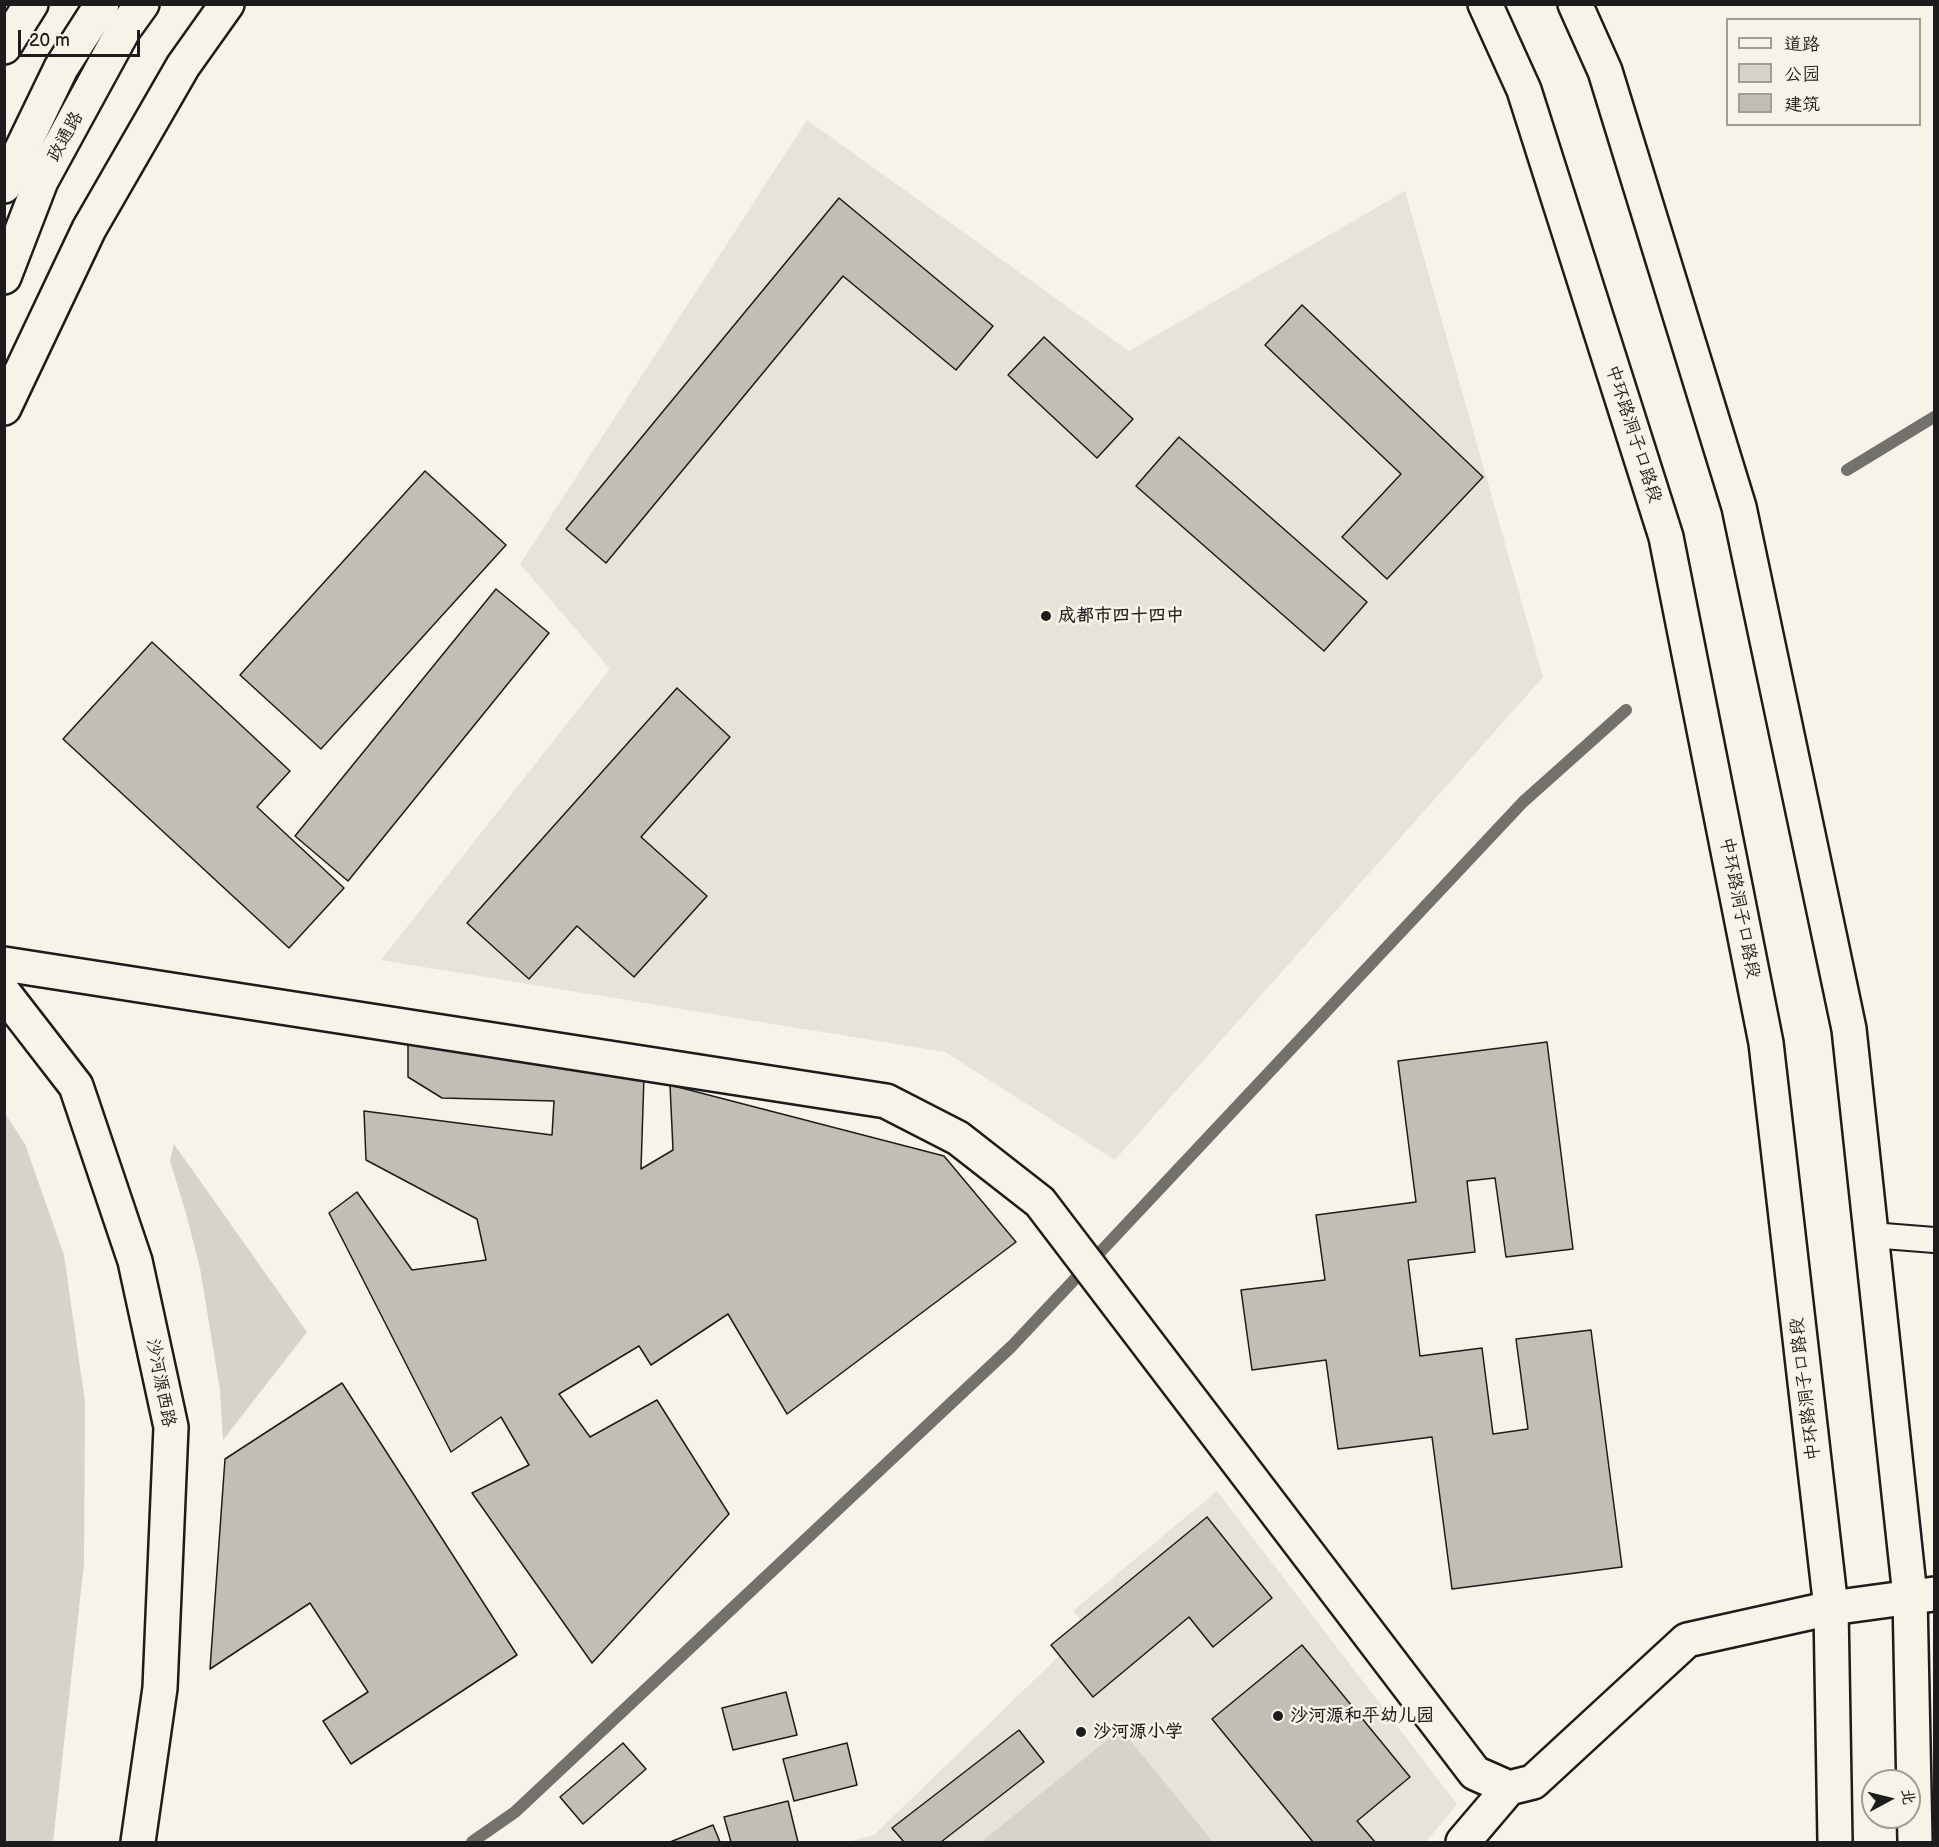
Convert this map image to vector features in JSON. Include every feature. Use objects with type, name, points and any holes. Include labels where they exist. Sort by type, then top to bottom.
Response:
[{"type":"main road","points":[[4,47],[31,4]]},
{"type":"main road","points":[[4,186],[61,68],[102,4]]},
{"type":"main road","name":"政通路","points":[[4,277],[41,181],[124,29],[142,4]]},
{"type":"main road","points":[[4,408],[89,229],[183,66],[228,4]]},
{"type":"main road","name":"中环路洞子口路段","points":[[1485,4],[1524,90],[1666,537],[1766,1043],[1831,1608],[1834,1842]]},
{"type":"main road","points":[[1575,4],[1605,71],[1738,507],[1849,1029],[1871,1236],[1922,1595],[1915,1842]]},
{"type":"main road","points":[[4,964],[886,1101],[958,1138],[1040,1202],[1475,1773],[1509,1788]]},
{"type":"main road","name":"沙河源西路","points":[[4,993],[76,1086],[135,1261],[171,1427],[160,1688],[138,1842]]},
{"type":"main road","points":[[1463,1842],[1509,1788],[1533,1782],[1687,1640],[1831,1608],[1922,1595]]},
{"type":"lane","points":[[1871,1236],[1935,1240]]},
{"type":"shaded area","name":"成都市四十四中","points":[[807,120],[1129,351],[1405,191],[1543,677],[1115,1160],[945,1052],[381,960],[610,669],[520,564]]},
{"type":"shaded area","points":[[1217,1491],[1457,1804],[1426,1842],[848,1842],[874,1835],[1088,1628],[1073,1611]]},
{"type":"green space","points":[[4,1112],[25,1144],[64,1255],[85,1402],[84,1564],[53,1842],[5,1842]]},
{"type":"green space","points":[[174,1144],[307,1332],[223,1440],[220,1390],[200,1268],[170,1161]]},
{"type":"green space","points":[[1121,1729],[1213,1842],[981,1842]]},
{"type":"building","points":[[839,198],[993,326],[956,370],[843,276],[606,563],[566,529]]},
{"type":"building","points":[[1302,305],[1483,477],[1387,579],[1342,537],[1401,474],[1265,345]]},
{"type":"building","points":[[1044,337],[1133,419],[1097,458],[1008,375]]},
{"type":"building","points":[[1179,437],[1367,602],[1324,651],[1136,486]]},
{"type":"building","points":[[425,471],[506,545],[321,749],[240,675]]},
{"type":"building","points":[[496,589],[549,633],[348,881],[295,836]]},
{"type":"building","points":[[152,642],[290,771],[257,807],[344,888],[289,948],[63,739]]},
{"type":"building","points":[[677,688],[730,737],[641,837],[707,896],[634,977],[577,926],[529,979],[467,923]]},
{"type":"building","points":[[1547,1042],[1573,1249],[1506,1257],[1495,1178],[1467,1181],[1475,1252],[1408,1260],[1420,1356],[1482,1348],[1493,1434],[1528,1429],[1516,1339],[1591,1330],[1622,1567],[1452,1589],[1432,1437],[1338,1449],[1326,1360],[1252,1370],[1241,1290],[1325,1280],[1316,1215],[1416,1202],[1398,1061]]},
{"type":"building","points":[[408,1043],[644,1076],[641,1169],[673,1150],[670,1085],[944,1156],[1016,1242],[787,1414],[728,1314],[651,1365],[639,1346],[559,1394],[590,1437],[657,1400],[729,1514],[592,1663],[472,1493],[529,1465],[501,1417],[451,1452],[329,1213],[357,1192],[412,1270],[486,1260],[477,1219],[366,1160],[364,1111],[552,1135],[554,1101],[442,1098],[408,1077]]},
{"type":"building","points":[[342,1383],[517,1655],[351,1764],[323,1721],[368,1692],[310,1603],[210,1669],[225,1459]]},
{"type":"building","points":[[1207,1517],[1272,1598],[1213,1647],[1189,1617],[1093,1697],[1051,1645]]},
{"type":"building","points":[[1302,1645],[1410,1777],[1357,1821],[1375,1842],[1313,1842],[1212,1719]]},
{"type":"building","points":[[786,1692],[797,1735],[733,1750],[722,1708]]},
{"type":"building","points":[[1019,1730],[1044,1762],[941,1842],[904,1842],[892,1828]]},
{"type":"building","points":[[623,1743],[646,1769],[583,1824],[560,1797]]},
{"type":"building","points":[[847,1743],[857,1785],[794,1801],[783,1759]]},
{"type":"building","points":[[788,1801],[798,1842],[731,1842],[724,1817]]},
{"type":"building","points":[[713,1825],[720,1842],[670,1842]]},
{"type":"waterway","points":[[1847,470],[1934,417]]},
{"type":"waterway","points":[[472,1842],[515,1812],[1012,1346],[1523,802],[1626,710]]},
{"type":"place","name":"成都市四十四中","points":[[1046,616]]},
{"type":"place","name":"沙河源和平幼儿园","points":[[1278,1716]]},
{"type":"place","name":"沙河源小学","points":[[1081,1732]]}]
